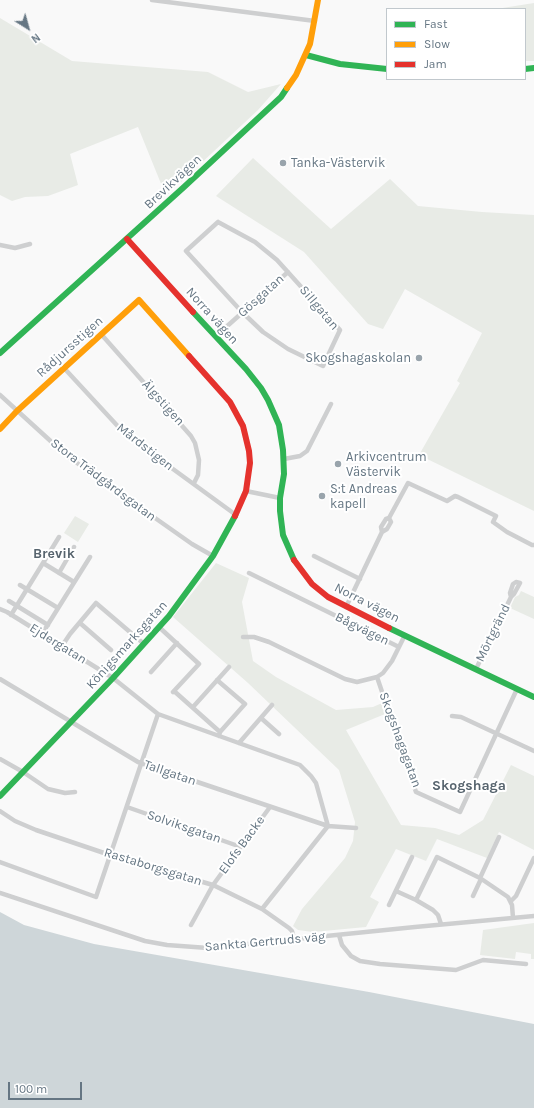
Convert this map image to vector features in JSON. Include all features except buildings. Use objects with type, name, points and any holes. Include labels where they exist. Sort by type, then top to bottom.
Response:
[{"type":"street","points":[[152,0],[315,21]]},
{"type":"street","name":"Brevikvägen","points":[[0,353],[275,103],[296,75],[306,55],[315,21],[318,0]]},
{"type":"street","points":[[306,55],[340,64],[386,69]]},
{"type":"street","points":[[242,312],[186,251],[218,222],[255,242],[277,260],[288,272]]},
{"type":"street","name":"Norra vägen","points":[[128,238],[254,378],[268,400],[282,438],[284,474],[280,498],[280,511],[283,535],[292,557],[312,584],[328,597],[346,607],[534,697]]},
{"type":"street","points":[[0,245],[15,248],[30,244]]},
{"type":"street","name":"Gösgatan","points":[[216,336],[288,272]]},
{"type":"street","name":"Sillgatan","points":[[242,312],[275,341],[323,366],[340,330],[288,272]]},
{"type":"street","name":"Rådjursstigen","points":[[0,429],[17,411],[138,300]]},
{"type":"street","name":"Königsmarksgatan","points":[[0,796],[113,678],[169,616],[213,556],[236,514],[246,491],[249,476],[249,451],[247,438],[238,415],[230,402],[138,300]]},
{"type":"street","name":"Älgstigen","points":[[101,334],[191,436],[195,444],[199,460],[198,475],[194,484]]},
{"type":"street","name":"Mårdstigen","points":[[64,368],[125,434],[236,514]]},
{"type":"street","name":"Stora Trädgårdsgatan","points":[[0,395],[67,456],[192,544],[213,556]]},
{"type":"street","points":[[284,459],[300,456],[307,452],[331,404]]},
{"type":"street","points":[[346,607],[382,532],[387,529],[391,522],[389,518],[408,483],[447,501],[455,496],[458,497],[496,516],[493,522],[506,532],[534,545]]},
{"type":"street","points":[[246,491],[280,498]]},
{"type":"street","points":[[11,615],[59,538]]},
{"type":"street","points":[[58,573],[74,547]]},
{"type":"street","points":[[314,556],[360,578]]},
{"type":"street","points":[[42,634],[90,557]]},
{"type":"street","points":[[43,563],[74,582]]},
{"type":"street","name":"Bågvägen","points":[[249,574],[399,647],[387,668],[377,677]]},
{"type":"street","points":[[20,585],[58,608]]},
{"type":"street","name":"Mörtgränd","points":[[476,669],[511,597]]},
{"type":"street","points":[[9,601],[48,626]]},
{"type":"street","points":[[62,646],[96,603],[144,644]]},
{"type":"street","name":"Ejdergatan","points":[[0,609],[113,678],[158,714],[220,734],[239,743],[291,761],[306,770],[316,783],[328,826]]},
{"type":"street","points":[[80,622],[111,650]]},
{"type":"street","name":"Ejdergatan","points":[[159,627],[199,664],[174,691],[220,734]]},
{"type":"street","points":[[399,647],[405,635]]},
{"type":"street","points":[[243,637],[254,637],[269,642],[351,681],[363,681],[377,677]]},
{"type":"street","points":[[151,672],[176,643]]},
{"type":"street","points":[[192,707],[229,667]]},
{"type":"street","name":"Skogshagagatan","points":[[377,677],[416,792],[460,812],[517,689]]},
{"type":"street","name":"Tallgatan","points":[[0,679],[141,763],[328,826],[356,828]]},
{"type":"street","points":[[217,680],[245,704],[220,734]]},
{"type":"street","points":[[239,743],[272,705]]},
{"type":"street","points":[[0,862],[96,897],[158,714]]},
{"type":"street","points":[[452,716],[461,717],[534,751]]},
{"type":"street","points":[[261,718],[278,734]]},
{"type":"street","points":[[0,759],[48,789],[65,793],[75,792]]},
{"type":"street","name":"Solviksgatan","points":[[126,807],[241,846]]},
{"type":"street","name":"Elofs Backe","points":[[191,926],[213,885],[270,807]]},
{"type":"street","name":"Rastaborgsgatan","points":[[0,811],[25,826],[110,855],[213,885],[262,909],[289,928],[292,931],[294,939]]},
{"type":"street","points":[[262,909],[328,826]]},
{"type":"street","points":[[473,896],[499,837]]},
{"type":"street","points":[[416,900],[437,857],[480,879],[508,897],[511,901],[512,918]]},
{"type":"street","points":[[389,905],[412,858]]},
{"type":"street","points":[[511,901],[516,896],[534,858]]},
{"type":"street","points":[[396,891],[416,900],[435,912],[441,924]]},
{"type":"street","name":"Sankta Gertruds väg","points":[[0,893],[122,935],[167,945],[208,948],[534,916]]},
{"type":"street","points":[[339,935],[342,945],[351,956],[360,960],[380,964],[456,970],[482,960],[526,964]]},
{"type":"shaded area","points":[[534,3],[534,61],[526,61],[526,8],[502,8]]},
{"type":"shaded area","points":[[0,18],[72,61],[208,72],[248,92],[281,84],[258,110],[166,196],[138,127],[70,154],[78,185],[48,196],[25,197],[12,201],[0,195]]},
{"type":"shaded area","points":[[253,158],[331,229],[390,179],[418,206],[534,215],[534,511],[419,455],[460,383],[457,381],[482,333],[405,289],[383,329],[368,324],[304,252],[216,196]]},
{"type":"shaded area","points":[[75,516],[89,524],[78,542],[64,533]]},
{"type":"shaded area","points":[[216,563],[249,578],[242,602],[253,661],[276,677],[336,710],[373,707],[382,703],[385,714],[346,730],[401,825],[435,828],[459,835],[483,820],[511,765],[534,776],[534,850],[499,832],[487,858],[437,839],[426,861],[396,849],[370,897],[379,902],[366,927],[313,932],[298,930],[293,926],[302,909],[345,858],[353,841],[355,822],[339,770],[248,683],[173,617]]},
{"type":"shaded area","points":[[521,591],[534,597],[534,619],[510,608],[515,597],[519,595]]},
{"type":"shaded area","points":[[0,912],[24,925],[94,944],[369,992],[534,1024],[534,1108],[0,1108]]},
{"type":"shaded area","points":[[534,923],[534,959],[531,959],[531,954],[516,952],[515,959],[480,955],[483,930]]},
{"type":"traffic: fast","points":[[306,55],[340,64],[386,69]]},
{"type":"traffic: fast","points":[[526,69],[534,68]]},
{"type":"traffic: fast","points":[[0,353],[184,187],[281,97],[287,88]]},
{"type":"traffic: fast","points":[[193,312],[246,369],[261,388],[279,425],[283,450],[284,474],[280,498],[280,511],[283,535],[294,560]]},
{"type":"traffic: fast","points":[[0,796],[113,678],[169,616],[213,556],[235,516]]},
{"type":"traffic: fast","points":[[389,628],[534,697]]},
{"type":"traffic: slow","points":[[287,88],[296,75],[310,44],[318,0]]},
{"type":"traffic: slow","points":[[0,429],[17,411],[139,300],[189,356]]},
{"type":"traffic: jam","points":[[127,239],[193,312]]},
{"type":"traffic: jam","points":[[189,356],[230,402],[243,426],[249,451],[250,463],[246,491],[235,516]]},
{"type":"traffic: jam","points":[[294,560],[312,584],[328,597],[389,628]]},
{"type":"place","name":"Tanka-Västervik","points":[[283,163]]},
{"type":"place","name":"Skogshagaskolan","points":[[419,358]]},
{"type":"place","name":"Arkivcentrum Västervik","points":[[338,464]]},
{"type":"place","name":"S:t Andreas kapell","points":[[322,496]]},
{"type":"district","name":"Brevik","points":[[54,554]]},
{"type":"district","name":"Skogshaga","points":[[469,786]]}]
